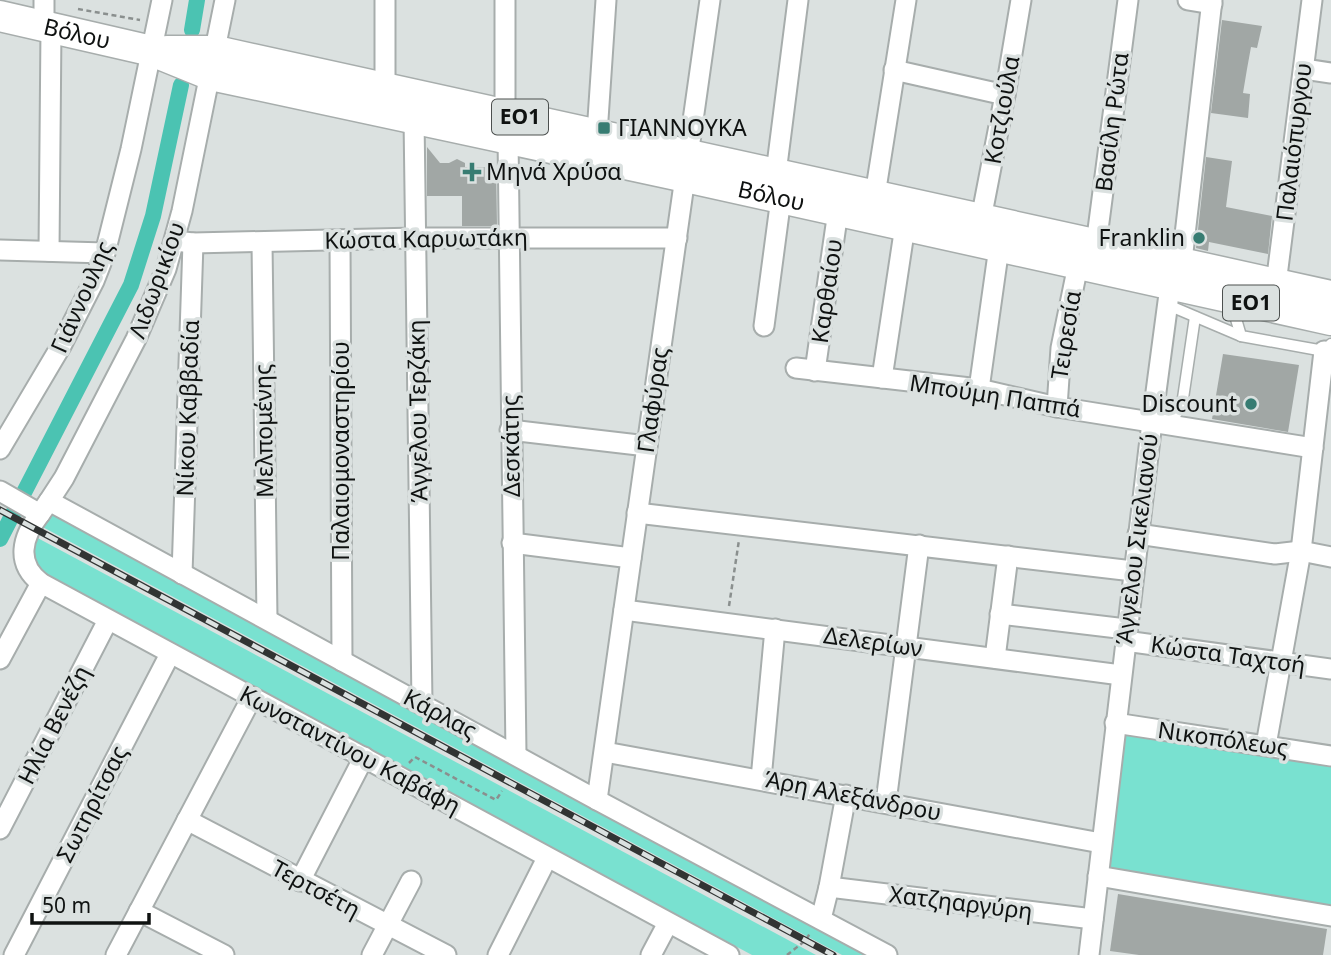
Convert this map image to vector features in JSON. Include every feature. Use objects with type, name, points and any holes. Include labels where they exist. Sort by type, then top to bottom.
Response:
[{"type":"main road","name":"Βόλου","points":[[0,16],[46,14],[155,37]]},
{"type":"main road","name":"ΕΟ1","points":[[155,37],[214,63]]},
{"type":"main road","name":"Βόλου","points":[[214,63],[385,88],[507,126],[688,166],[779,186],[875,195],[981,219],[1173,285],[1331,320]]},
{"type":"main road","name":"Βόλου","points":[[214,63],[414,118],[597,134],[688,166]]},
{"type":"main road","name":"Βόλου","points":[[779,186],[838,211],[999,247],[1087,255]]},
{"type":"main road","name":"Βόλου","points":[[1173,285],[1276,284],[1331,296]]},
{"type":"street","name":"Γιάννουλης","points":[[0,449],[61,346],[105,253],[131,149],[162,0]]},
{"type":"street","name":"Λιδωρικίου","points":[[41,509],[64,478],[136,339],[166,269],[184,242],[225,0]]},
{"type":"street","points":[[385,0],[385,88]]},
{"type":"street","name":"Δεσκάτης","points":[[505,0],[516,754]]},
{"type":"street","points":[[597,134],[606,0]]},
{"type":"street","name":"Γλαφύρας","points":[[597,800],[710,0]]},
{"type":"street","points":[[764,326],[798,0]]},
{"type":"street","points":[[875,195],[906,0]]},
{"type":"street","name":"Κοτζιούλα","points":[[981,219],[1021,0]]},
{"type":"street","name":"Βασίλη Ρώτα","points":[[1087,255],[1128,0]]},
{"type":"street","points":[[1188,0],[1212,2]]},
{"type":"street","name":"Παλαιόπυργου","points":[[1276,284],[1312,0]]},
{"type":"street","name":"Άγγελου Σικελιανού","points":[[1089,955],[1133,571],[1160,423],[1173,285],[1183,252],[1212,2]]},
{"type":"street","points":[[46,14],[49,251]]},
{"type":"street","points":[[1304,69],[1331,73]]},
{"type":"street","points":[[894,71],[1005,95]]},
{"type":"street","name":"Άγγελου Τερζάκη","points":[[414,118],[422,704]]},
{"type":"street","name":"Καρθαίου","points":[[815,372],[838,211]]},
{"type":"street","points":[[882,379],[905,226]]},
{"type":"street","name":"Κώστα Καρυωτάκη","points":[[184,242],[262,243],[508,237],[677,238]]},
{"type":"street","name":"Παλαιομοναστηρίου","points":[[340,240],[342,661]]},
{"type":"street","name":"Νίκου Καββαδία","points":[[182,574],[184,242]]},
{"type":"street","name":"Μελπομένης","points":[[262,243],[267,619]]},
{"type":"street","points":[[979,389],[999,247]]},
{"type":"street","points":[[0,250],[105,253]]},
{"type":"street","name":"Τειρεσία","points":[[1057,407],[1061,348],[1087,255]]},
{"type":"street","points":[[1266,745],[1301,551],[1328,347]]},
{"type":"street","name":"Μπούμη Παππά","points":[[796,368],[979,389],[1057,407],[1313,448]]},
{"type":"street","points":[[510,430],[647,446]]},
{"type":"street","name":"Κάρλας","points":[[0,491],[182,574],[887,955]]},
{"type":"street","name":"Κωνσταντίνου Καβάφη","points":[[41,509],[27,533],[23,550],[27,568],[41,583],[729,955]]},
{"type":"street","points":[[637,513],[741,523],[1133,571]]},
{"type":"street","points":[[1138,534],[1275,554],[1301,551],[1331,558]]},
{"type":"street","points":[[512,543],[631,558]]},
{"type":"street","points":[[886,802],[919,545]]},
{"type":"street","points":[[995,658],[1008,556]]},
{"type":"street","points":[[0,659],[41,583]]},
{"type":"street","name":"Δελερίων","points":[[624,610],[1121,675]]},
{"type":"street","name":"Κώστα Ταχτσή","points":[[1000,614],[1331,669]]},
{"type":"street","name":"Ηλία Βενέζη","points":[[0,829],[108,621]]},
{"type":"street","points":[[761,779],[775,629]]},
{"type":"street","name":"Σωτηρίτσας","points":[[18,954],[170,654]]},
{"type":"street","points":[[116,955],[251,697]]},
{"type":"street","name":"Νικοπόλεως","points":[[1115,723],[1331,755]]},
{"type":"street","name":"Άρη Αλεξάνδρου","points":[[605,752],[1101,843]]},
{"type":"street","points":[[300,881],[364,757]]},
{"type":"street","points":[[821,919],[846,795]]},
{"type":"street","name":"Τερτσέτη","points":[[187,820],[446,955]]},
{"type":"street","points":[[498,955],[547,858]]},
{"type":"street","points":[[1098,876],[1331,916]]},
{"type":"street","points":[[372,955],[411,881]]},
{"type":"street","name":"Χατζηαργύρη","points":[[829,887],[1093,919]]},
{"type":"street","points":[[139,911],[224,955]]},
{"type":"street","points":[[651,955],[668,923]]},
{"type":"lane","points":[[1173,285],[1195,317],[1241,336],[1328,347]]},
{"type":"lane","points":[[1229,298],[1241,336]]},
{"type":"lane","points":[[1160,423],[1182,405],[1195,317]]},
{"type":"path","points":[[46,14],[155,37]]},
{"type":"path","points":[[727,623],[741,523]]},
{"type":"path","points":[[397,775],[415,757],[496,800],[502,791]]},
{"type":"path","points":[[787,955],[806,940],[821,919]]},
{"type":"green space","points":[[51,514],[58,514],[877,955],[842,955],[37,524]]},
{"type":"green space","points":[[32,535],[816,955],[752,955],[47,577],[34,567]]},
{"type":"green space","points":[[1121,731],[1331,763],[1331,905],[1107,867]]},
{"type":"building","points":[[1222,20],[1262,26],[1257,48],[1251,47],[1243,93],[1250,94],[1248,118],[1211,113]]},
{"type":"building","points":[[427,147],[440,163],[457,159],[465,163],[465,167],[496,167],[497,226],[462,226],[462,196],[427,196]]},
{"type":"building","points":[[1206,157],[1232,161],[1226,207],[1272,216],[1268,254],[1209,242],[1208,251],[1196,248]]},
{"type":"building","points":[[1223,354],[1299,365],[1288,432],[1212,419]]},
{"type":"building","points":[[1118,894],[1327,929],[1323,955],[1139,955],[1110,951]]},
{"type":"waterway","points":[[192,30],[197,0]]},
{"type":"waterway","points":[[0,539],[131,285],[153,216],[181,85]]},
{"type":"railway","points":[[0,510],[833,955]]},
{"type":"place","name":"ΓΙΑΝΝΟΥΚΑ","points":[[604,128]]},
{"type":"place","name":"Μηνά Χρύσα","points":[[472,172]]},
{"type":"place","name":"Franklin","points":[[1199,238]]},
{"type":"place","name":"Discount","points":[[1251,404]]}]
